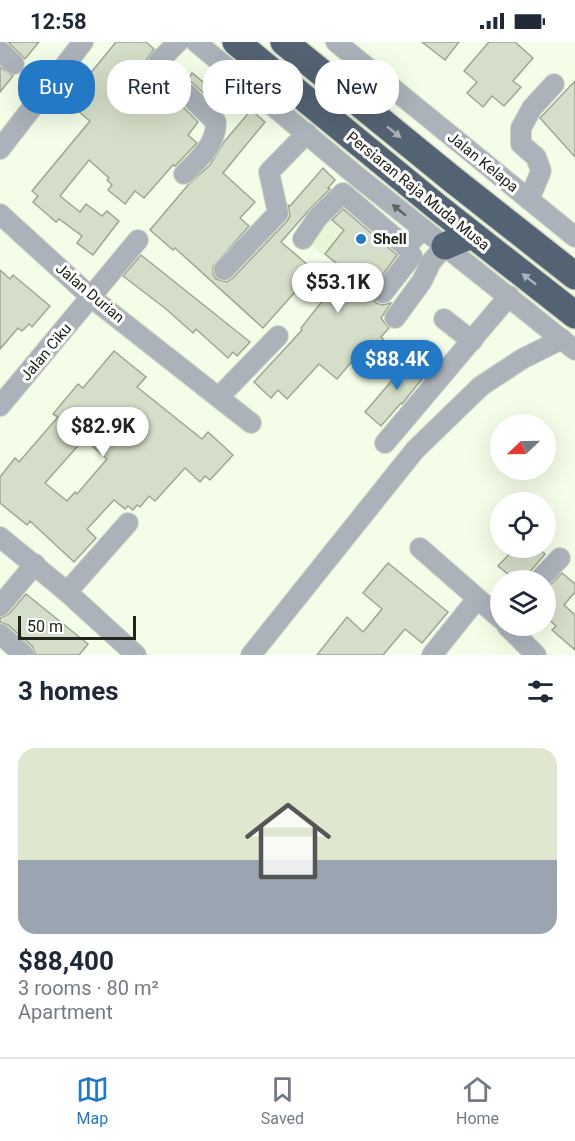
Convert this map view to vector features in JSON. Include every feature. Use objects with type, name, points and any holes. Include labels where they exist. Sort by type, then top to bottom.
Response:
[{"type":"highway","name":"Persiaran Raja Muda Musa","points":[[236,42],[471,234],[575,315]]},
{"type":"highway","name":"Persiaran Raja Muda Musa","points":[[284,42],[575,276]]},
{"type":"highway","points":[[445,246],[471,234]]},
{"type":"street","points":[[0,149],[83,42]]},
{"type":"street","points":[[178,42],[159,61],[158,68],[161,76],[186,93],[216,122],[216,134],[206,152],[184,174]]},
{"type":"street","points":[[196,42],[358,177],[568,344]]},
{"type":"street","name":"Jalan Kelapa","points":[[336,42],[575,237]]},
{"type":"street","points":[[529,200],[541,171],[536,157],[521,144],[521,128],[532,108],[554,84]]},
{"type":"street","points":[[224,270],[278,213],[269,172],[307,133]]},
{"type":"street","points":[[303,239],[318,217],[358,177]]},
{"type":"street","points":[[343,193],[406,248],[412,256],[409,263],[382,293]]},
{"type":"street","name":"Jalan Durian","points":[[0,214],[92,298],[251,423]]},
{"type":"street","points":[[406,248],[423,229]]},
{"type":"street","name":"Jalan Ciku","points":[[0,406],[138,240]]},
{"type":"street","points":[[395,318],[422,281],[431,262],[445,246]]},
{"type":"street","points":[[385,443],[509,296]]},
{"type":"street","points":[[444,319],[472,341]]},
{"type":"street","points":[[219,397],[278,336]]},
{"type":"street","points":[[251,655],[416,450],[481,386],[522,359],[568,344]]},
{"type":"street","points":[[67,592],[128,523]]},
{"type":"street","points":[[0,537],[67,592],[130,653]]},
{"type":"street","points":[[420,548],[490,610]]},
{"type":"street","points":[[548,570],[560,558]]},
{"type":"street","points":[[0,606],[35,564]]},
{"type":"street","points":[[432,655],[477,599]]},
{"type":"street","points":[[0,634],[24,655]]},
{"type":"street","points":[[517,636],[536,655]]},
{"type":"shaded area","points":[[342,199],[409,256],[374,297],[306,241]]},
{"type":"building","points":[[8,42],[39,42],[25,59]]},
{"type":"building","points":[[116,42],[146,42],[154,49],[147,60],[107,60],[107,114],[190,114],[198,122],[188,135],[197,143],[175,166],[173,165],[144,198],[135,191],[125,204],[108,190],[112,185],[107,180],[109,178],[89,160],[60,196],[80,212],[86,204],[102,216],[107,211],[119,221],[93,255],[77,243],[82,236],[59,219],[56,222],[33,202],[38,196],[32,191],[90,121],[82,114],[95,114],[95,68]]},
{"type":"building","points":[[422,42],[459,42],[445,60]]},
{"type":"building","points":[[489,42],[515,42],[533,58],[513,81],[521,87],[504,106],[492,96],[483,107],[467,93],[477,82],[464,71]]},
{"type":"building","points":[[0,67],[13,76],[0,92]]},
{"type":"building","points":[[192,73],[203,82],[203,93],[191,82]]},
{"type":"building","points":[[575,81],[575,157],[540,118]]},
{"type":"building","points":[[248,114],[256,114],[265,122],[223,173],[255,202],[240,218],[249,226],[213,267],[216,279],[227,282],[233,278],[287,221],[290,216],[288,205],[290,206],[323,168],[335,180],[328,188],[330,189],[281,242],[308,265],[297,278],[303,283],[263,328],[175,248],[173,250],[150,230],[188,185],[210,165],[224,142]]},
{"type":"building","points":[[343,209],[397,255],[371,291],[376,303],[382,305],[391,303],[381,318],[389,328],[381,337],[384,340],[367,360],[359,353],[337,379],[319,364],[287,399],[278,390],[271,398],[254,382],[302,330],[301,328],[346,271],[325,254],[344,230],[332,220]]},
{"type":"building","points":[[141,255],[250,342],[237,356],[233,352],[228,358],[196,329],[193,333],[123,276]]},
{"type":"building","points":[[0,270],[10,279],[13,275],[50,306],[32,327],[29,324],[22,331],[18,328],[0,349]]},
{"type":"building","points":[[114,351],[146,377],[137,387],[202,439],[208,432],[233,455],[210,480],[205,476],[200,482],[185,468],[155,501],[149,496],[140,507],[137,505],[133,510],[128,506],[125,509],[114,500],[87,529],[96,538],[74,562],[30,521],[27,525],[0,503],[0,477],[15,458],[19,462],[58,417],[53,414],[78,384],[83,388]],"holes":[[[84,439],[107,459],[77,494],[75,492],[67,501],[45,483]]]},
{"type":"building","points":[[413,356],[429,370],[381,426],[365,412]]},
{"type":"building","points":[[506,558],[542,558],[531,570],[503,570],[498,566]]},
{"type":"building","points":[[388,563],[448,612],[422,643],[405,629],[383,655],[317,655],[347,617],[363,632],[382,609],[363,593]]},
{"type":"building","points":[[562,573],[575,584],[575,592],[564,605],[575,615],[575,650],[556,633],[556,579]]},
{"type":"building","points":[[26,594],[88,644],[79,655],[36,655],[32,646],[8,625],[0,622],[0,618],[9,614]]},
{"type":"place","name":"Shell","points":[[361,239]]}]
